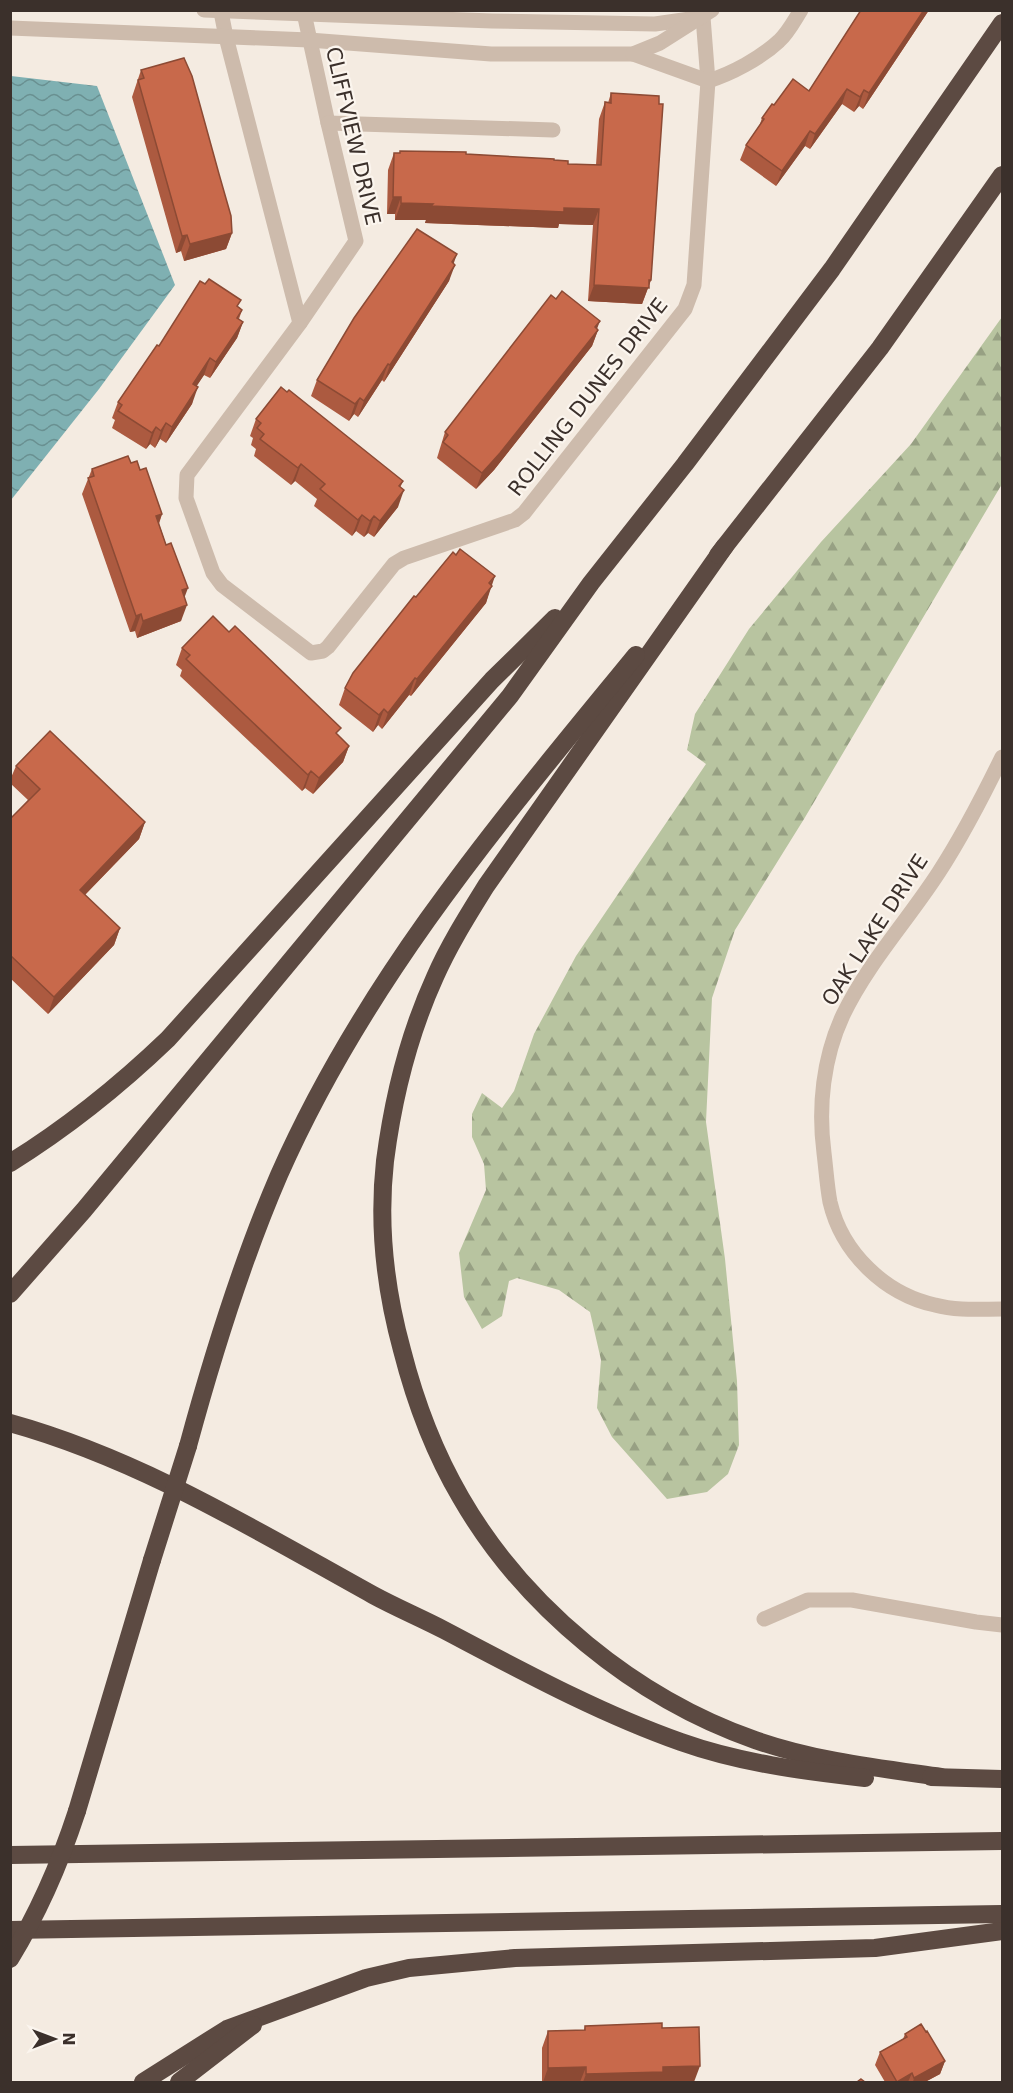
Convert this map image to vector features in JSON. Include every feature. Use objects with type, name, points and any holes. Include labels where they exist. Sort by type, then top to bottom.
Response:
[{"type":"highway","points":[[10,1294],[84,1210],[510,696],[591,583],[686,464],[832,269],[1002,23]]},
{"type":"highway","points":[[10,1959],[45,1894],[63,1852],[188,1446],[215,1348],[261,1217],[311,1110],[364,1015],[436,905],[492,831],[725,546],[880,348],[1002,175]]},
{"type":"highway","points":[[725,546],[486,886],[435,977],[413,1035],[403,1071],[385,1161],[382,1201],[383,1236],[392,1315],[410,1382],[422,1415],[440,1458],[461,1498],[505,1562],[565,1626],[628,1675],[682,1707],[752,1739],[809,1757],[941,1777]]},
{"type":"highway","points":[[14,1160],[53,1136],[105,1096],[168,1039],[492,680],[591,583]]},
{"type":"highway","points":[[10,1423],[51,1434],[118,1461],[241,1522],[374,1595],[551,1686],[683,1742],[743,1759],[806,1771],[870,1778],[1002,1779]]},
{"type":"highway","points":[[10,1855],[1002,1841]]},
{"type":"highway","points":[[10,1930],[1002,1914]]},
{"type":"highway","points":[[143,2082],[227,2029],[366,1978],[409,1968],[515,1958],[875,1948],[1002,1931]]},
{"type":"highway","points":[[179,2082],[264,2017]]},
{"type":"street","points":[[204,10],[492,21],[655,24],[708,14]]},
{"type":"street","points":[[10,28],[309,40],[491,54],[633,54],[708,81],[736,70],[771,48],[780,40],[801,10]]},
{"type":"street","points":[[221,12],[300,323]]},
{"type":"street","name":"CLIFFVIEW DRIVE","points":[[304,13],[356,241],[300,323],[187,475],[186,498],[213,573],[222,585],[311,653]]},
{"type":"street","points":[[633,54],[660,43],[708,14]]},
{"type":"street","name":"ROLLING DUNES DRIVE","points":[[311,653],[323,651],[328,647],[394,564],[404,558],[515,520],[524,513],[685,309],[694,285],[708,81],[708,14]]},
{"type":"street","points":[[328,123],[553,130]]},
{"type":"street","name":"OAK LAKE DRIVE","points":[[1002,757],[983,797],[940,871],[866,976],[843,1016],[830,1051],[824,1078],[822,1135],[829,1193],[836,1221],[850,1247],[868,1269],[891,1287],[926,1303],[954,1308],[1002,1309]]},
{"type":"street","points":[[764,1619],[808,1600],[852,1600],[1002,1625]]},
{"type":"green space","points":[[1002,317],[1002,484],[804,819],[735,930],[712,998],[706,1122],[725,1259],[737,1381],[739,1445],[728,1474],[707,1492],[667,1499],[612,1437],[597,1408],[601,1360],[590,1312],[559,1290],[517,1278],[509,1281],[502,1316],[482,1329],[464,1297],[459,1253],[486,1190],[484,1164],[472,1137],[472,1114],[482,1093],[502,1108],[514,1091],[534,1034],[576,956],[706,764],[687,750],[695,714],[749,629],[821,542],[911,444]]},
{"type":"water","points":[[11,76],[97,86],[175,285],[99,389],[11,500]]},
{"type":"building","points":[[861,10],[924,10],[869,93],[864,90],[860,97],[847,89],[815,134],[810,131],[782,171],[746,145],[764,119],[762,118],[793,79],[809,91]]},
{"type":"building","points":[[184,58],[192,76],[231,216],[232,233],[190,244],[187,235],[182,236],[138,80],[144,78],[141,70]]},
{"type":"building","points":[[611,93],[659,96],[659,104],[663,104],[649,288],[594,285],[599,209],[564,208],[564,212],[431,206],[433,204],[401,203],[401,197],[393,197],[394,153],[400,153],[400,151],[466,152],[466,154],[554,159],[568,161],[568,164],[601,165],[605,102],[611,103]]},
{"type":"building","points":[[417,229],[457,254],[452,262],[455,265],[390,365],[388,364],[364,401],[360,398],[355,404],[317,380],[354,318]]},
{"type":"building","points":[[209,279],[241,300],[237,306],[242,310],[237,318],[243,322],[216,362],[210,358],[193,384],[198,387],[172,427],[166,423],[161,431],[156,427],[152,433],[118,411],[122,405],[118,402],[157,345],[159,346],[200,281],[205,284]]},
{"type":"building","points":[[562,291],[600,321],[595,327],[598,330],[482,473],[443,442],[448,435],[445,432],[551,295],[556,299]]},
{"type":"building","points":[[281,387],[287,392],[289,390],[403,481],[399,486],[404,490],[380,521],[374,516],[370,521],[362,515],[358,520],[320,489],[325,484],[301,464],[298,468],[260,439],[264,434],[257,428],[261,423],[256,419]]},
{"type":"building","points":[[128,456],[131,463],[137,461],[140,470],[146,468],[162,514],[156,516],[166,545],[171,543],[188,588],[182,590],[187,605],[143,621],[141,614],[136,616],[88,478],[94,476],[92,469]]},
{"type":"building","points":[[460,549],[495,576],[489,583],[492,586],[388,713],[384,709],[379,715],[345,688],[353,673],[414,596],[416,597],[453,552],[456,555]]},
{"type":"building","points":[[213,616],[229,632],[235,626],[341,728],[336,733],[349,746],[319,778],[311,771],[308,775],[186,659],[190,655],[182,648]]},
{"type":"building","points":[[50,731],[145,822],[80,890],[120,928],[54,997],[10,955],[10,819],[40,789],[16,766]]},
{"type":"building","points":[[662,2023],[662,2028],[699,2027],[700,2066],[663,2067],[663,2072],[586,2074],[586,2067],[548,2068],[548,2031],[585,2030],[585,2026]]},
{"type":"building","points":[[921,2024],[945,2061],[914,2078],[912,2073],[897,2082],[880,2052],[907,2037],[905,2034]]}]
